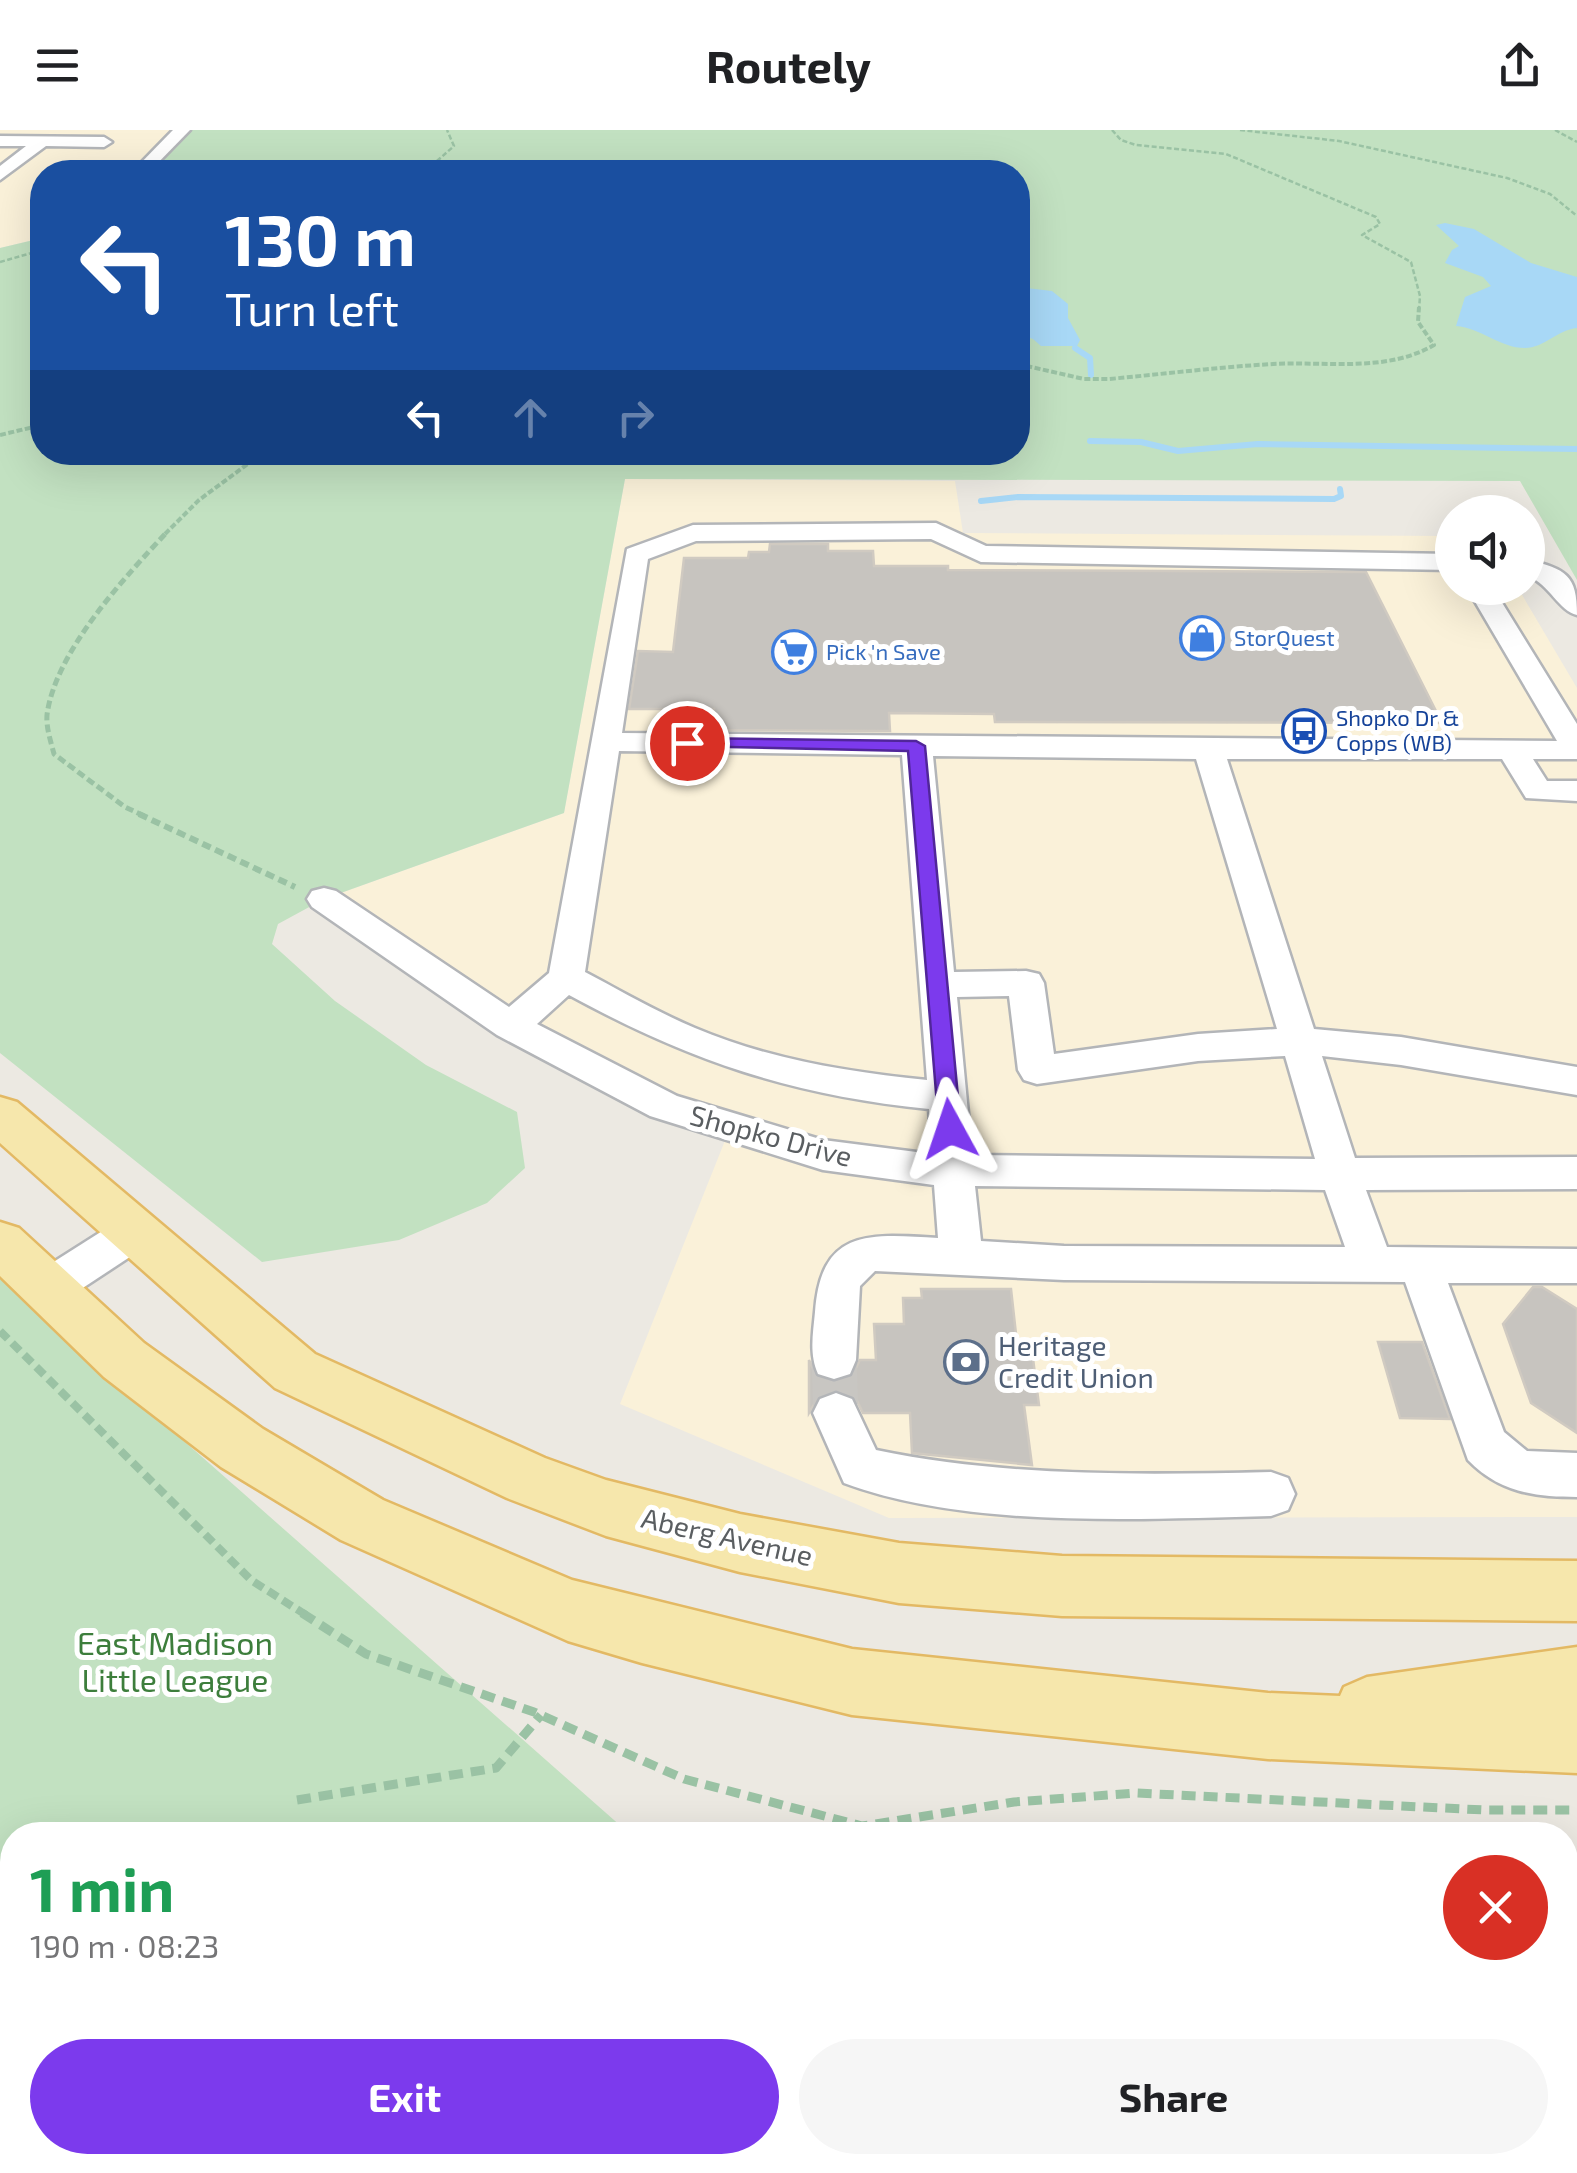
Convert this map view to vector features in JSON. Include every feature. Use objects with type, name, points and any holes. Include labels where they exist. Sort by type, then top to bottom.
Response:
[{"type":"main road","name":"Aberg Avenue","points":[[0,1116],[295,1371],[528,1479],[606,1508],[740,1543],[899,1574],[1062,1586],[1577,1590]]},
{"type":"main road","points":[[0,1244],[124,1360],[242,1448],[362,1520],[568,1610],[642,1632],[852,1682],[1268,1726],[1577,1740]]},
{"type":"main road","points":[[1268,1726],[1577,1680]]},
{"type":"street","points":[[0,139],[10,130]]},
{"type":"street","points":[[152,160],[182,130]]},
{"type":"street","points":[[0,139],[104,142]]},
{"type":"street","points":[[0,175],[41,142]]},
{"type":"street","points":[[510,1026],[566,978],[636,555],[692,533],[936,532],[981,554],[1435,562]]},
{"type":"street","points":[[1545,572],[1559,580],[1577,607]]},
{"type":"street","points":[[1490,605],[1577,749]]},
{"type":"street","points":[[605,742],[1209,750],[1577,749]]},
{"type":"street","points":[[916,746],[961,1257]]},
{"type":"street","points":[[1209,750],[1340,1174],[1372,1265]]},
{"type":"street","points":[[1512,750],[1536,791],[1577,792]]},
{"type":"street","name":"Shopko Drive","points":[[324,899],[510,1026],[681,1112],[823,1154],[910,1169],[1577,1173]]},
{"type":"street","points":[[566,978],[684,1038],[770,1067],[857,1088],[947,1096]]},
{"type":"street","points":[[938,985],[1026,983],[1037,1070],[1217,1046],[1299,1042],[1400,1052],[1500,1072],[1577,1080]]},
{"type":"street","points":[[48,1288],[134,1233]]},
{"type":"street","points":[[834,1360],[839,1279],[865,1254],[904,1251],[1044,1262],[1577,1266]]},
{"type":"street","points":[[1420,1265],[1485,1445],[1502,1464],[1524,1474],[1577,1475]]},
{"type":"street","points":[[836,1413],[861,1468],[917,1482],[1033,1492],[1271,1494]]},
{"type":"path","points":[[438,160],[454,146],[448,130]]},
{"type":"path","points":[[1030,367],[1109,379],[1273,364],[1389,360],[1422,353],[1434,346],[1418,322],[1420,296],[1411,262],[1362,235],[1380,224],[1376,217],[1236,158],[1136,144],[1121,140],[1112,130]]},
{"type":"path","points":[[1240,130],[1339,140],[1507,178],[1550,194],[1577,216]]},
{"type":"path","points":[[1555,130],[1577,142]]},
{"type":"path","points":[[0,262],[30,253]]},
{"type":"path","points":[[0,435],[30,428]]},
{"type":"path","points":[[247,465],[188,510],[138,565],[77,649],[54,688],[46,718],[54,754],[125,808],[324,899]]},
{"type":"path","points":[[297,1800],[496,1768],[540,1715]]},
{"type":"shaded area","points":[[0,130],[182,130],[152,160],[30,160],[30,241],[0,248]]},
{"type":"shaded area","points":[[625,479],[955,481],[963,533],[1435,536],[1435,605],[1528,605],[1577,688],[1577,1517],[889,1518],[620,1404],[730,1128],[664,1106],[324,899],[564,813]]},
{"type":"green space","points":[[182,130],[1577,130],[1577,580],[1545,524],[1545,495],[1528,495],[1520,481],[625,479],[564,813],[324,899],[278,924],[272,944],[335,1001],[426,1065],[517,1112],[525,1168],[487,1203],[399,1240],[262,1262],[0,1053],[0,248],[30,241],[30,465],[1030,465],[1030,160],[152,160]]},
{"type":"green space","name":"East Madison Little League","points":[[0,1279],[616,1822],[0,1822]]},
{"type":"water","points":[[1436,225],[1474,229],[1531,263],[1577,277],[1577,328],[1525,348],[1456,326],[1465,297],[1491,286],[1483,277],[1445,263],[1459,246]]},
{"type":"water","points":[[1030,288],[1052,291],[1068,304],[1068,318],[1080,340],[1077,346],[1041,346],[1033,339]]},
{"type":"building","points":[[770,544],[828,544],[828,551],[873,551],[874,566],[948,566],[948,570],[1366,572],[1442,723],[995,722],[994,714],[889,713],[890,731],[712,730],[714,709],[629,709],[638,651],[673,652],[684,558],[748,558],[749,552],[769,552]]},
{"type":"building","points":[[1533,1287],[1542,1287],[1577,1309],[1577,1433],[1531,1403],[1503,1324]]},
{"type":"building","points":[[921,1289],[1011,1289],[1017,1343],[1031,1343],[1039,1405],[1024,1405],[1032,1465],[912,1453],[910,1413],[863,1413],[855,1397],[837,1390],[819,1396],[809,1413],[809,1360],[817,1378],[833,1383],[851,1378],[860,1360],[876,1360],[874,1324],[904,1324],[903,1298],[922,1298]]},
{"type":"building","points":[[1378,1342],[1422,1342],[1450,1419],[1400,1418]]},
{"type":"waterway","points":[[1075,348],[1090,358],[1091,375]]},
{"type":"waterway","points":[[1090,441],[1141,442],[1178,451],[1258,444],[1577,449]]},
{"type":"waterway","points":[[981,501],[1018,497],[1334,499],[1341,496],[1340,489]]},
{"type":"tunnel","points":[[834,1360],[836,1413]]},
{"type":"place","name":"StorQuest","points":[[1202,638]]},
{"type":"place","name":"Pick 'n Save","points":[[794,652]]},
{"type":"place","name":"Shopko Dr & Copps (WB)","points":[[1304,731]]},
{"type":"place","name":"Heritage Credit Union","points":[[966,1362]]},
{"type":"route","points":[[687,743],[916,746],[950,1129]]}]
